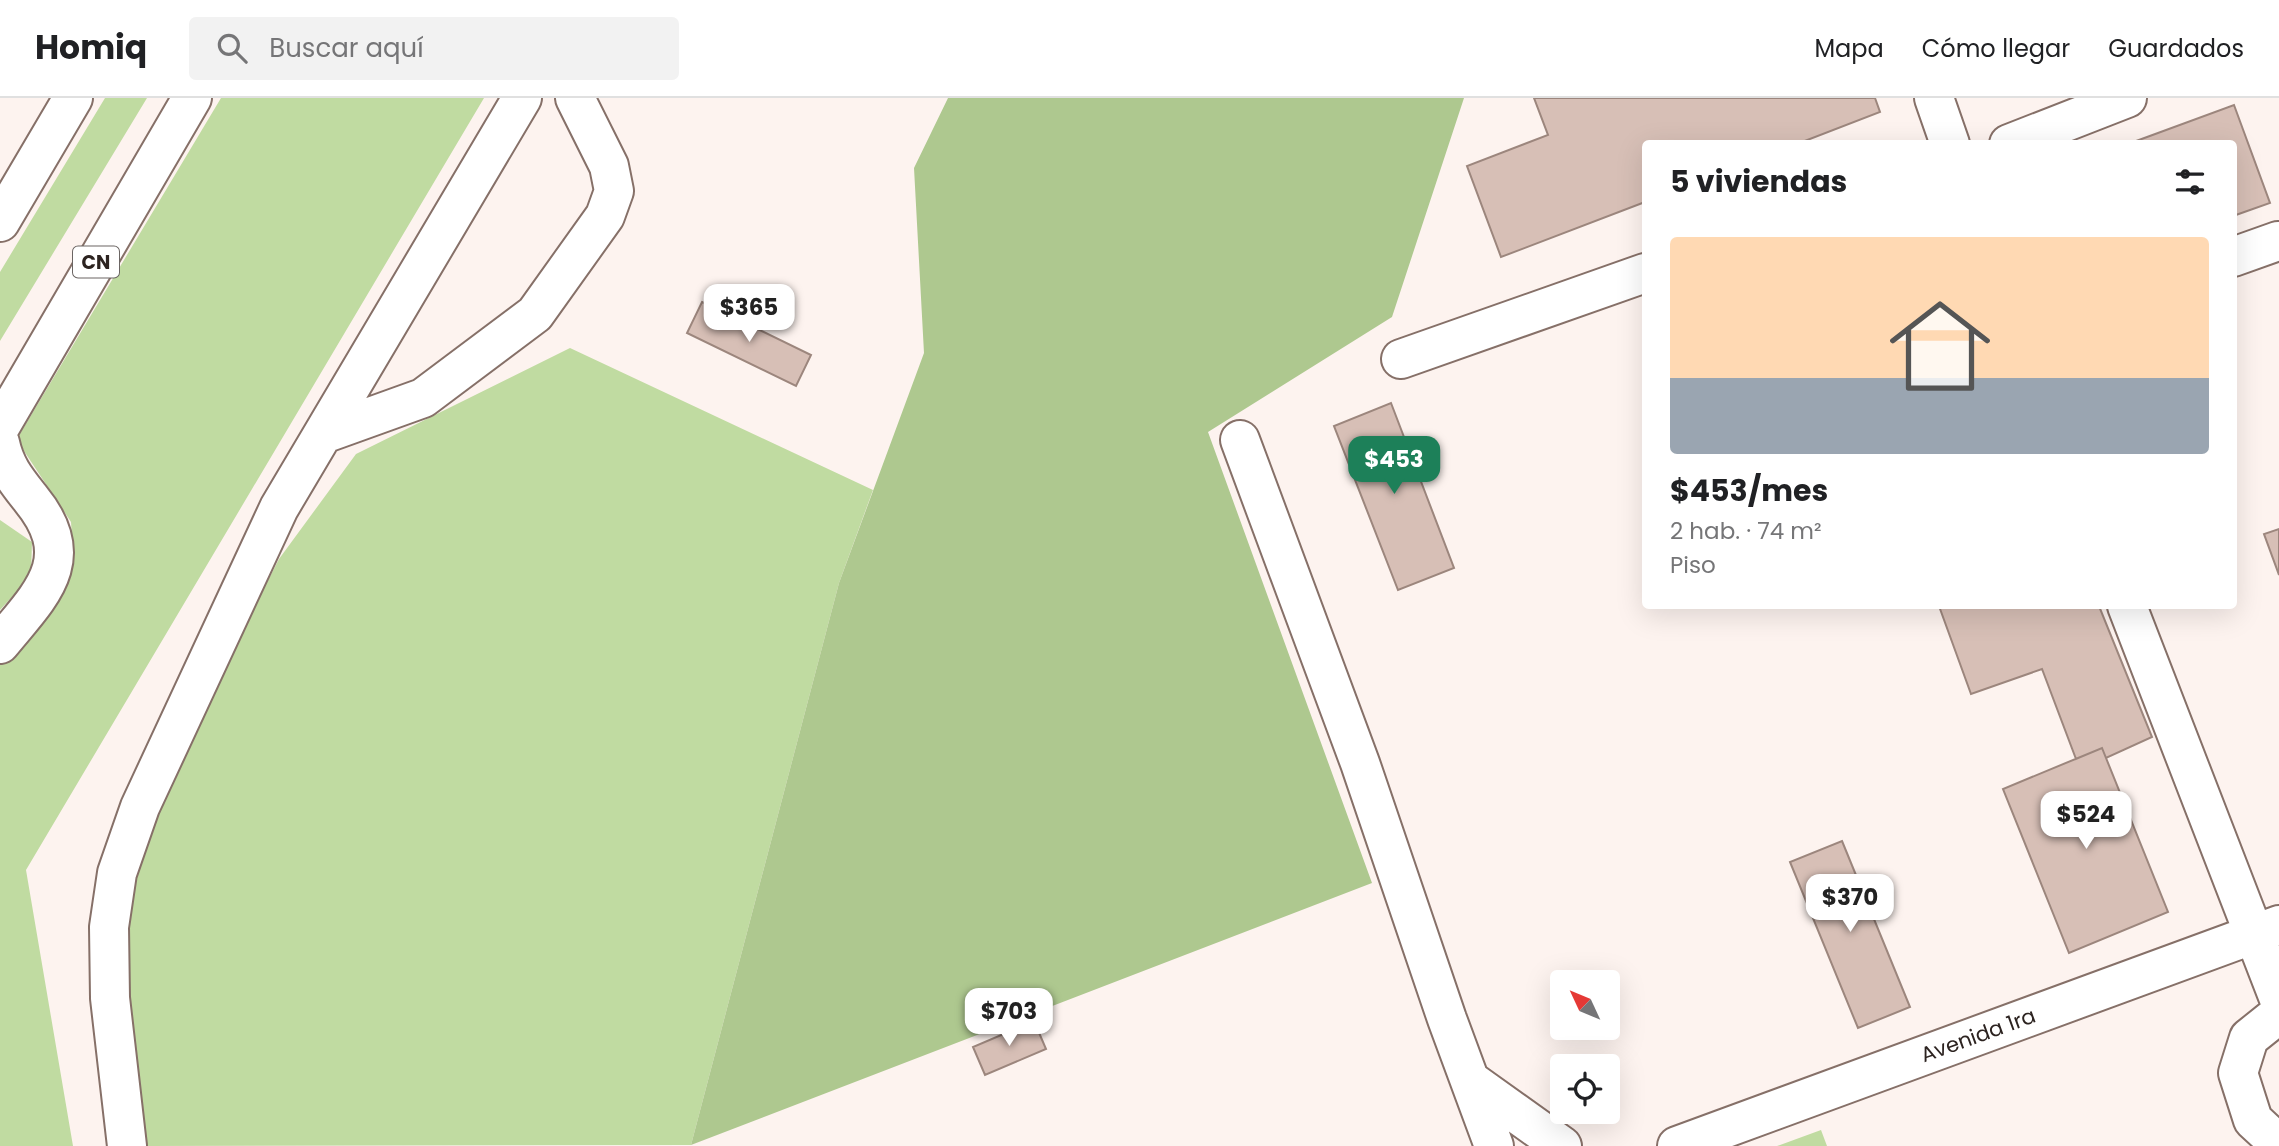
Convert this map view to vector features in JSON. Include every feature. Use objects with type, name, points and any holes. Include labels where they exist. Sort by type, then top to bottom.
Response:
[{"type":"main road","points":[[0,222],[73,98]]},
{"type":"main road","name":"CN","points":[[0,427],[192,98]]},
{"type":"main road","points":[[127,1146],[110,998],[109,927],[117,873],[140,807],[279,508],[522,98]]},
{"type":"main road","points":[[323,433],[422,398],[535,314],[605,216],[614,191],[609,166],[575,98]]},
{"type":"main road","points":[[1934,98],[1949,140]]},
{"type":"main road","points":[[2019,140],[2127,98]]},
{"type":"main road","points":[[2237,256],[2278,241]]},
{"type":"main road","points":[[1401,359],[1642,274]]},
{"type":"main road","points":[[1240,440],[1360,763],[1494,1146]]},
{"type":"main road","points":[[0,443],[4,460],[14,480],[33,500],[51,530],[56,556],[44,590],[0,644]]},
{"type":"main road","points":[[2128,609],[2266,929],[2279,999]]},
{"type":"main road","name":"Avenida 1ra","points":[[1677,1146],[2266,929]]},
{"type":"main road","points":[[2279,1014],[2249,1038],[2238,1073],[2253,1120],[2279,1144]]},
{"type":"main road","points":[[1471,1081],[1562,1146]]},
{"type":"green space","points":[[105,98],[147,98],[0,341],[0,272]]},
{"type":"green space","points":[[221,98],[484,98],[26,870],[73,1146],[0,1146],[0,664],[62,588],[73,554],[71,522],[24,451],[18,437]]},
{"type":"green space","points":[[948,98],[1464,98],[1392,317],[1208,432],[1372,883],[691,1145],[839,583],[924,353],[914,168]]},
{"type":"green space","points":[[570,348],[873,490],[839,583],[691,1145],[144,1146],[127,993],[132,878],[155,801],[279,559],[356,454]]},
{"type":"green space","points":[[0,520],[32,542],[31,576],[0,610]]},
{"type":"green space","points":[[1821,1130],[1827,1146],[1777,1146]]},
{"type":"building","points":[[1534,98],[1875,98],[1880,112],[1807,140],[1642,140],[1642,203],[1501,257],[1467,166],[1548,135]]},
{"type":"building","points":[[2234,105],[2270,203],[2237,215],[2237,140],[2139,140]]},
{"type":"building","points":[[702,302],[811,355],[796,386],[687,333]]},
{"type":"building","points":[[1391,403],[1454,568],[1398,590],[1334,426]]},
{"type":"building","points":[[2279,529],[2279,575],[2264,534]]},
{"type":"building","points":[[1940,609],[2100,609],[2152,737],[2106,758],[2102,748],[2076,759],[2042,669],[1971,694]]},
{"type":"building","points":[[2102,748],[2168,912],[2069,953],[2003,789]]},
{"type":"building","points":[[1842,841],[1910,1007],[1858,1028],[1790,862]]},
{"type":"building","points":[[1034,1021],[1046,1049],[985,1075],[973,1047]]}]
